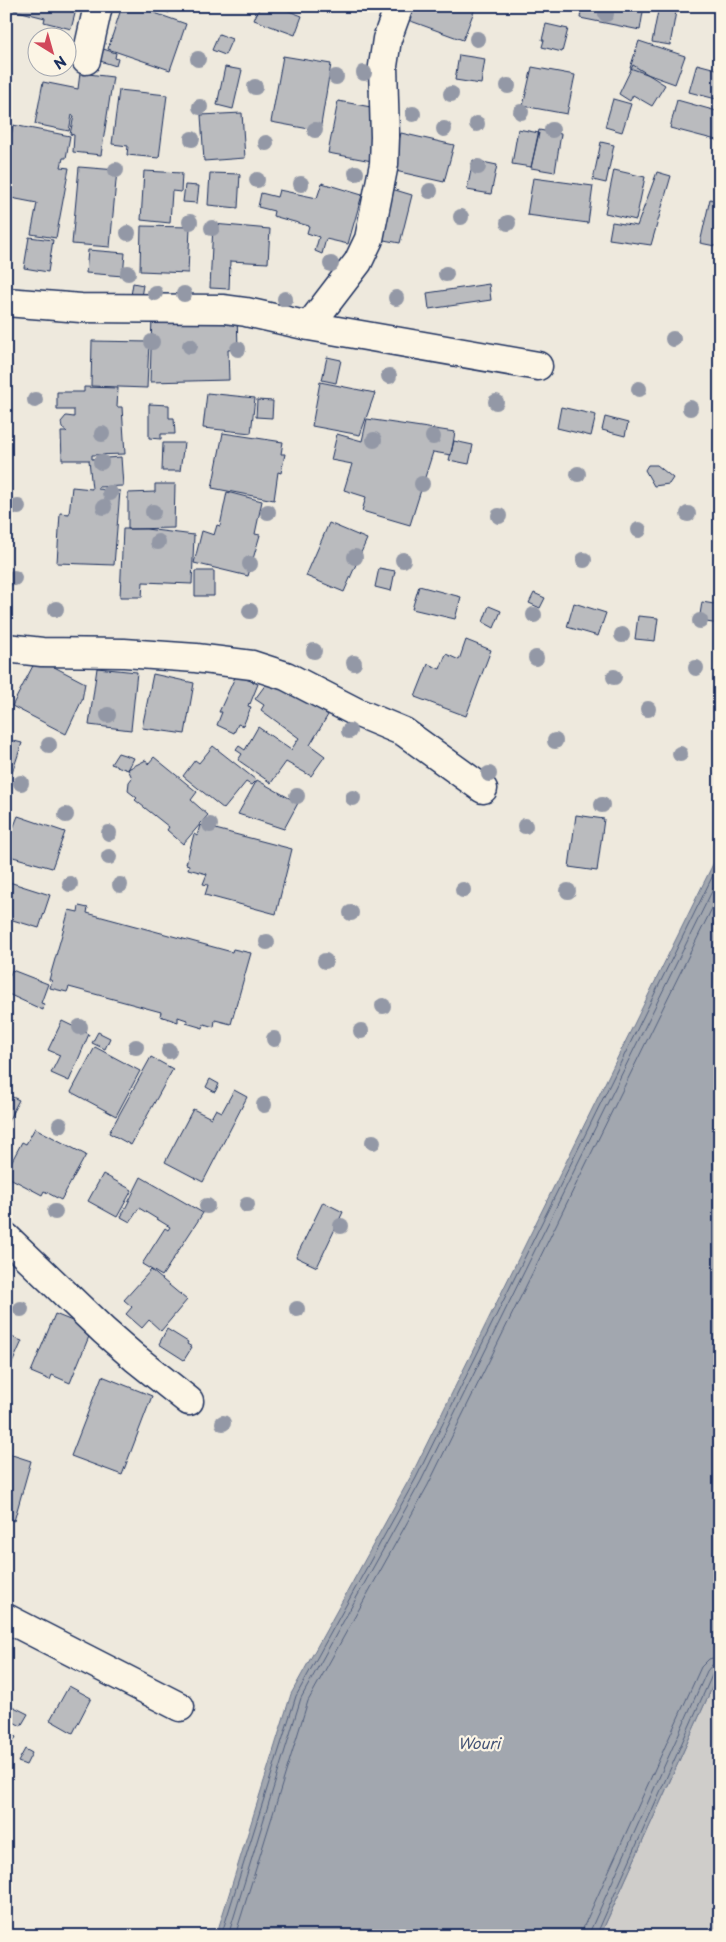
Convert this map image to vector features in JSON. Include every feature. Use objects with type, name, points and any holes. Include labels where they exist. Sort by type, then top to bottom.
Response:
[{"type":"street","points":[[86,60],[98,6]]},
{"type":"street","points":[[309,326],[358,262],[368,239],[384,164],[386,137],[383,66],[387,39],[399,6]]},
{"type":"street","points":[[6,302],[81,308],[224,309],[309,326],[538,366]]},
{"type":"street","points":[[6,648],[42,652],[124,653],[252,665],[286,676],[356,712],[404,732],[483,789]]},
{"type":"street","points":[[6,1237],[134,1358],[189,1401]]},
{"type":"street","points":[[6,1618],[180,1707]]},
{"type":"shaded area","points":[[720,1670],[720,1936],[600,1936]]},
{"type":"water","name":"Wouri","points":[[720,850],[720,1670],[600,1936],[216,1936],[291,1694],[411,1476]]},
{"type":"building","points":[[6,6],[77,6],[71,28],[44,22],[45,18],[6,8]]},
{"type":"building","points":[[122,6],[135,6],[186,24],[170,70],[108,49]]},
{"type":"building","points":[[152,6],[171,6],[169,13]]},
{"type":"building","points":[[260,6],[276,6],[302,16],[295,35],[254,20]]},
{"type":"building","points":[[413,6],[476,6],[463,40],[408,20]]},
{"type":"building","points":[[582,6],[644,6],[640,30],[580,18]]},
{"type":"building","points":[[659,6],[677,6],[670,45],[652,42]]},
{"type":"building","points":[[546,24],[568,29],[562,52],[542,47]]},
{"type":"building","points":[[219,34],[232,39],[225,55],[212,50]]},
{"type":"building","points":[[639,41],[685,56],[675,84],[630,68]]},
{"type":"building","points":[[100,48],[116,53],[115,58],[118,59],[116,66],[97,60]]},
{"type":"building","points":[[459,55],[485,59],[481,84],[455,80]]},
{"type":"building","points":[[283,56],[331,64],[320,131],[271,122]]},
{"type":"building","points":[[697,64],[720,70],[720,100],[689,92]]},
{"type":"building","points":[[633,65],[665,85],[652,106],[633,95],[630,101],[619,94]]},
{"type":"building","points":[[225,67],[242,70],[233,109],[217,105]]},
{"type":"building","points":[[532,67],[575,75],[567,114],[523,106]]},
{"type":"building","points":[[80,73],[113,77],[101,155],[73,152],[74,135],[70,134],[74,116],[72,115],[69,131],[35,124],[43,82],[78,89]]},
{"type":"building","points":[[119,90],[167,95],[159,158],[127,155],[128,146],[112,144]]},
{"type":"building","points":[[613,99],[631,104],[622,132],[605,127]]},
{"type":"building","points":[[677,100],[720,112],[720,141],[670,128]]},
{"type":"building","points":[[338,101],[382,109],[372,161],[328,153]]},
{"type":"building","points":[[242,113],[245,158],[204,161],[201,115]]},
{"type":"building","points":[[13,125],[70,136],[66,158],[63,158],[61,167],[69,168],[56,238],[31,234],[37,203],[6,197],[6,163]]},
{"type":"building","points":[[518,129],[539,133],[531,167],[512,164]]},
{"type":"building","points":[[539,130],[561,134],[555,172],[531,168]]},
{"type":"building","points":[[401,133],[454,145],[444,182],[391,170]]},
{"type":"building","points":[[601,142],[614,145],[606,183],[593,180]]},
{"type":"building","points":[[473,160],[497,165],[491,194],[467,190]]},
{"type":"building","points":[[79,167],[117,170],[110,247],[72,244]]},
{"type":"building","points":[[614,170],[645,177],[636,220],[605,213]]},
{"type":"building","points":[[144,171],[182,173],[181,192],[172,191],[170,223],[141,220]]},
{"type":"building","points":[[657,172],[671,176],[651,245],[609,239],[612,222],[637,226]]},
{"type":"building","points":[[210,173],[240,174],[238,208],[208,205]]},
{"type":"building","points":[[533,178],[593,186],[588,223],[527,215]]},
{"type":"building","points":[[322,183],[362,195],[348,244],[326,239],[322,254],[315,251],[319,237],[307,233],[309,226],[273,216],[274,211],[258,207],[261,193],[277,197],[279,190],[317,198]]},
{"type":"building","points":[[185,185],[199,186],[197,203],[183,202]]},
{"type":"building","points":[[385,187],[412,195],[400,243],[373,238]]},
{"type":"building","points":[[710,199],[720,202],[720,247],[700,243]]},
{"type":"building","points":[[213,224],[270,229],[268,263],[230,261],[229,289],[210,288]]},
{"type":"building","points":[[141,226],[190,227],[188,273],[140,271]]},
{"type":"building","points":[[29,237],[53,240],[48,272],[24,268]]},
{"type":"building","points":[[88,250],[125,253],[123,276],[86,273]]},
{"type":"building","points":[[133,283],[143,285],[140,303],[130,302]]},
{"type":"building","points":[[489,284],[491,300],[429,309],[427,293]]},
{"type":"building","points":[[237,313],[238,349],[228,350],[229,380],[150,382],[152,315]]},
{"type":"building","points":[[92,341],[149,342],[147,388],[91,386]]},
{"type":"building","points":[[327,357],[341,360],[336,383],[322,380]]},
{"type":"building","points":[[320,382],[375,393],[360,435],[312,426]]},
{"type":"building","points":[[84,387],[118,388],[117,407],[122,407],[125,454],[92,455],[92,459],[121,457],[123,486],[98,487],[98,489],[120,491],[114,565],[57,563],[60,513],[69,514],[72,487],[92,489],[89,460],[62,460],[61,432],[67,432],[62,428],[61,422],[66,416],[74,417],[74,410],[57,410],[57,392],[84,392]]},
{"type":"building","points":[[207,393],[255,398],[251,433],[203,428]]},
{"type":"building","points":[[257,400],[273,401],[272,418],[256,417]]},
{"type":"building","points":[[149,404],[169,405],[169,418],[174,418],[175,434],[161,434],[161,439],[149,438]]},
{"type":"building","points":[[561,407],[596,415],[591,436],[557,428]]},
{"type":"building","points":[[605,417],[628,423],[625,436],[602,430]]},
{"type":"building","points":[[367,419],[455,432],[451,455],[433,452],[410,525],[362,511],[366,497],[344,490],[352,464],[331,460],[337,434],[362,441]]},
{"type":"building","points":[[223,433],[283,442],[281,454],[285,454],[281,473],[278,472],[274,500],[212,488]]},
{"type":"building","points":[[454,441],[473,445],[469,464],[449,460]]},
{"type":"building","points":[[163,443],[184,443],[180,471],[162,471]]},
{"type":"building","points":[[648,465],[657,465],[673,478],[669,484],[654,486],[645,470]]},
{"type":"building","points":[[155,484],[175,484],[174,528],[128,529],[128,493],[155,492]]},
{"type":"building","points":[[227,492],[262,501],[255,534],[260,535],[248,576],[194,563],[202,531],[214,535],[217,525],[220,526]]},
{"type":"building","points":[[329,523],[367,539],[344,592],[306,576]]},
{"type":"building","points":[[123,529],[146,529],[194,535],[192,584],[143,582],[142,597],[120,597]]},
{"type":"building","points":[[379,568],[395,571],[391,591],[375,587]]},
{"type":"building","points":[[195,571],[214,571],[214,596],[195,596]]},
{"type":"building","points":[[419,586],[461,597],[455,619],[412,609]]},
{"type":"building","points":[[716,589],[720,590],[720,624],[699,621],[702,602],[714,604]]},
{"type":"building","points":[[534,593],[545,598],[540,608],[529,603]]},
{"type":"building","points":[[574,603],[606,613],[598,636],[567,627]]},
{"type":"building","points":[[489,606],[501,611],[494,628],[483,622]]},
{"type":"building","points":[[638,616],[658,618],[655,641],[635,639]]},
{"type":"building","points":[[466,640],[491,650],[466,716],[415,697],[428,664],[440,669],[446,654],[459,660]]},
{"type":"building","points":[[37,658],[85,683],[82,700],[66,734],[12,706]]},
{"type":"building","points":[[97,668],[137,672],[131,730],[89,725]]},
{"type":"building","points":[[153,674],[194,683],[185,734],[142,728]]},
{"type":"building","points":[[236,675],[258,684],[249,703],[248,706],[251,707],[243,726],[238,724],[234,733],[217,725],[222,712],[219,712]]},
{"type":"building","points":[[269,680],[281,681],[328,715],[310,745],[325,756],[311,776],[286,762],[271,783],[238,760],[242,754],[236,750],[239,746],[245,750],[258,727],[291,750],[299,738],[261,710],[264,705],[255,699]]},
{"type":"building","points":[[6,739],[22,743],[11,776],[6,775]]},
{"type":"building","points":[[213,746],[256,780],[251,785],[246,782],[224,809],[183,776],[195,760],[199,763]]},
{"type":"building","points":[[118,753],[134,758],[128,770],[111,764]]},
{"type":"building","points":[[154,757],[197,792],[191,800],[208,815],[183,844],[167,830],[169,827],[135,800],[137,798],[128,791],[129,782],[132,778],[128,769],[146,760],[148,764]]},
{"type":"building","points":[[257,780],[298,803],[284,829],[238,814]]},
{"type":"building","points":[[576,815],[604,819],[597,871],[569,867]]},
{"type":"building","points":[[18,816],[65,832],[52,868],[6,855],[6,846]]},
{"type":"building","points":[[200,825],[292,849],[276,914],[205,895],[208,885],[203,884],[207,874],[188,869],[189,865],[186,864],[194,834],[197,836]]},
{"type":"building","points":[[6,881],[50,895],[39,928],[6,918]]},
{"type":"building","points":[[79,906],[88,908],[87,913],[232,952],[233,949],[251,953],[231,1024],[215,1020],[214,1027],[204,1024],[203,1028],[186,1023],[187,1020],[178,1017],[178,1022],[160,1016],[161,1012],[69,987],[67,992],[50,988],[52,980],[49,980],[69,910],[78,912]]},
{"type":"building","points":[[12,970],[48,984],[41,1003],[44,1004],[43,1010],[6,993],[6,984]]},
{"type":"building","points":[[62,1021],[89,1034],[69,1081],[51,1073],[60,1055],[48,1050]]},
{"type":"building","points":[[98,1032],[110,1038],[105,1049],[92,1043]]},
{"type":"building","points":[[95,1047],[140,1071],[116,1116],[71,1092]]},
{"type":"building","points":[[151,1057],[173,1069],[131,1145],[109,1133]]},
{"type":"building","points":[[210,1079],[219,1084],[215,1092],[206,1087]]},
{"type":"building","points":[[234,1090],[247,1097],[203,1182],[165,1162],[193,1109],[211,1118],[216,1109],[222,1112]]},
{"type":"building","points":[[6,1094],[19,1100],[6,1125]]},
{"type":"building","points":[[35,1128],[86,1155],[61,1200],[44,1191],[42,1195],[6,1176],[6,1172],[22,1142],[26,1144]]},
{"type":"building","points":[[103,1174],[132,1190],[117,1217],[88,1201]]},
{"type":"building","points":[[141,1177],[203,1213],[162,1276],[142,1264],[165,1228],[168,1230],[170,1227],[139,1208],[130,1222],[121,1217]]},
{"type":"building","points":[[323,1202],[343,1212],[317,1267],[296,1257]]},
{"type":"building","points":[[151,1270],[187,1300],[161,1331],[149,1320],[142,1328],[126,1314],[132,1307],[124,1300]]},
{"type":"building","points":[[55,1314],[92,1329],[70,1383],[52,1375],[50,1380],[31,1372]]},
{"type":"building","points":[[167,1329],[188,1342],[187,1344],[192,1347],[184,1360],[159,1344]]},
{"type":"building","points":[[6,1335],[22,1341],[6,1377]]},
{"type":"building","points":[[102,1376],[152,1396],[122,1475],[71,1456]]},
{"type":"building","points":[[6,1453],[31,1461],[14,1521],[6,1518]]},
{"type":"building","points":[[69,1686],[91,1698],[73,1733],[50,1720]]},
{"type":"building","points":[[8,1704],[28,1714],[21,1726],[6,1718]]},
{"type":"building","points":[[6,1731],[16,1737],[6,1754]]},
{"type":"building","points":[[25,1749],[32,1753],[26,1765],[18,1762]]}]
